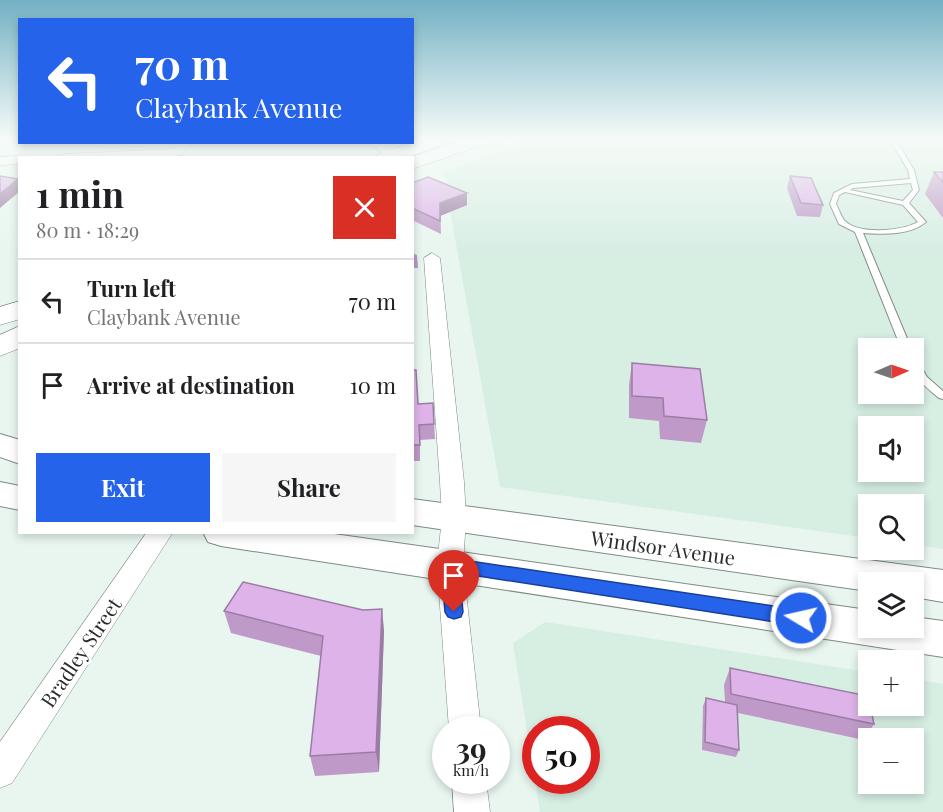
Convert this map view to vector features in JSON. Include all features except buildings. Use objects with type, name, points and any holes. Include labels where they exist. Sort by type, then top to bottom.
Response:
[{"type":"highway","points":[[0,317],[18,310]]},
{"type":"highway","points":[[0,347],[18,336]]},
{"type":"main road","points":[[0,444],[18,452]]},
{"type":"main road","points":[[0,494],[18,498]]},
{"type":"main road","name":"Windsor Avenue","points":[[414,512],[858,574]]},
{"type":"main road","points":[[235,534],[943,639]]},
{"type":"main road","name":"Windsor Avenue","points":[[924,583],[943,586]]},
{"type":"street","points":[[432,258],[454,518],[450,565],[464,716]]},
{"type":"street","name":"Bradley Street","points":[[0,771],[160,534]]},
{"type":"street","points":[[471,794],[472,812]]},
{"type":"lane","points":[[905,203],[916,190],[913,178]]},
{"type":"lane","points":[[841,190],[905,203],[922,222],[916,227],[858,231],[842,222],[833,204],[836,194],[841,190],[852,186],[914,181]]},
{"type":"lane","points":[[858,231],[902,338]]},
{"type":"lane","points":[[924,380],[943,396]]},
{"type":"shaded area","points":[[444,178],[943,178],[943,549],[924,546],[924,494],[858,494],[858,537],[500,487]]},
{"type":"shaded area","points":[[545,622],[858,670],[858,716],[924,716],[924,681],[943,684],[943,812],[540,812],[537,794],[600,794],[600,716],[525,716],[513,643]]},
{"type":"route","points":[[454,612],[450,565],[801,618]]}]
